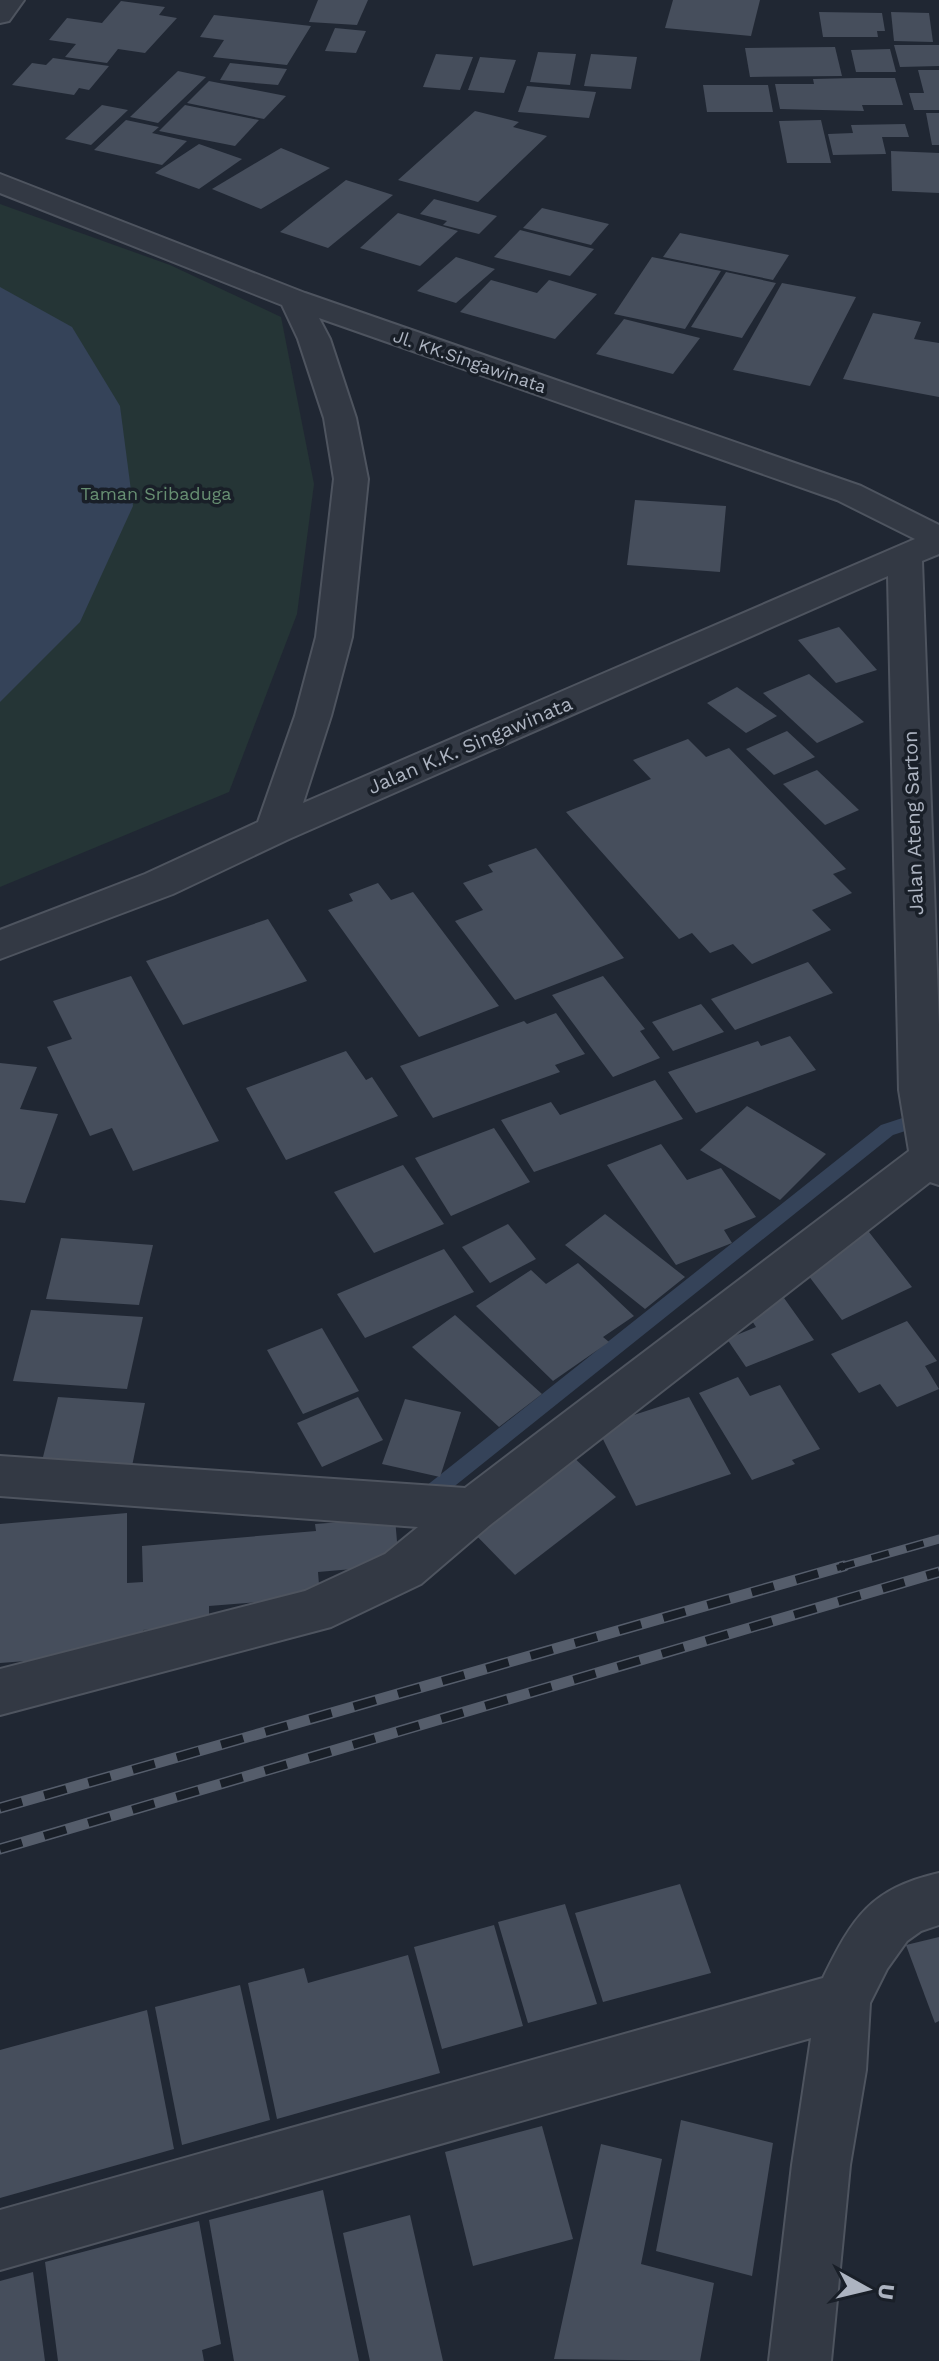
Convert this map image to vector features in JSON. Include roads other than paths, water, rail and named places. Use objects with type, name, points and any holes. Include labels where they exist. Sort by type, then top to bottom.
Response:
[{"type":"street","points":[[0,15],[11,0]]},
{"type":"street","name":"Jl. KK.Singawinata","points":[[0,183],[294,299],[849,493],[928,545]]},
{"type":"street","points":[[275,830],[313,716],[334,637],[351,479],[336,405],[314,339],[294,299]]},
{"type":"street","name":"Jalan K.K. Singawinata","points":[[0,945],[159,884],[275,830],[928,545]]},
{"type":"street","name":"Jalan Ateng Sarton","points":[[928,545],[920,1090],[933,1154]]},
{"type":"street","points":[[0,1692],[313,1611],[403,1569],[473,1510],[933,1154]]},
{"type":"street","points":[[0,1476],[473,1510]]},
{"type":"street","points":[[800,2361],[821,2165],[837,2070],[842,2001],[868,1947],[889,1919],[915,1902],[939,1899]]},
{"type":"street","points":[[0,2240],[842,2001]]},
{"type":"water","points":[[0,287],[72,327],[120,406],[133,506],[80,622],[0,702]]},
{"type":"waterway","points":[[420,1494],[429,1495],[887,1130],[939,1113]]},
{"type":"railway","points":[[840,1567],[939,1539]]},
{"type":"railway","points":[[840,1567],[844,1566]]},
{"type":"railway","points":[[0,1808],[840,1567]]},
{"type":"railway","points":[[0,1849],[939,1572]]},
{"type":"park label","name":"Taman Sribaduga","points":[[156,493]]}]
